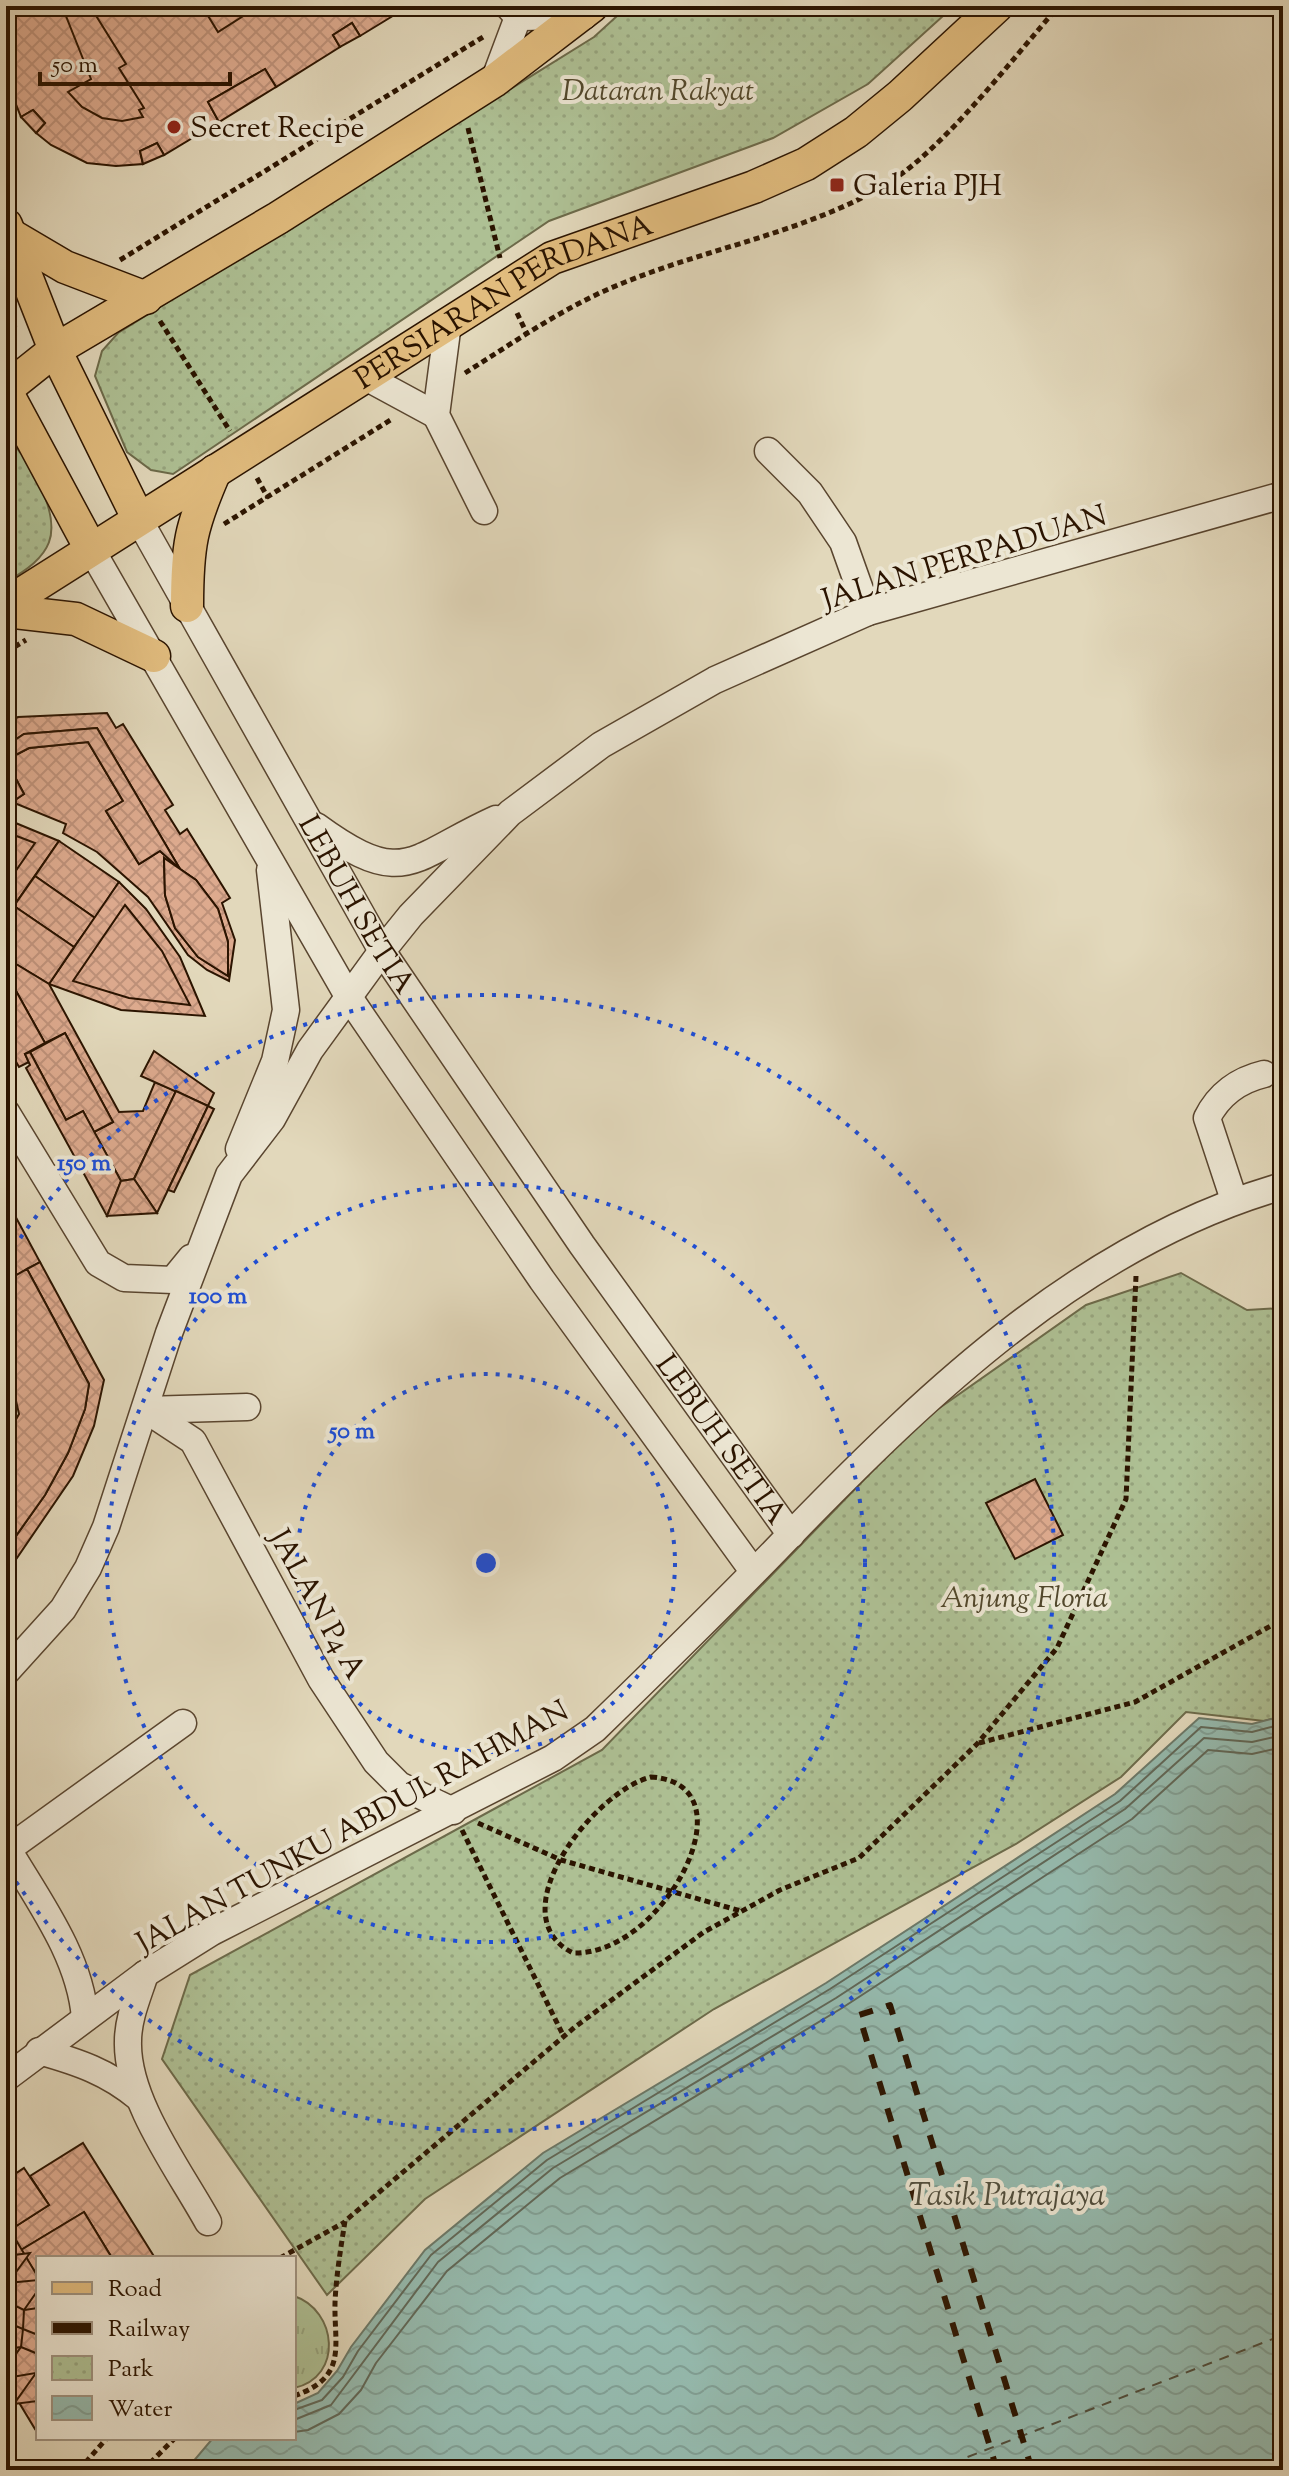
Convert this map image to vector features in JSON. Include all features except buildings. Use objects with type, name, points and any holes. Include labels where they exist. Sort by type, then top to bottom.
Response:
[{"type":"main road","name":"PERSIARAN PERDANA","points":[[6,604],[552,258],[754,187],[806,164],[856,132],[900,96],[997,6]]},
{"type":"main road","points":[[6,390],[55,350],[146,298],[494,81],[588,11]]},
{"type":"main road","points":[[8,230],[91,278],[146,298]]},
{"type":"main road","name":"LEBUH SETIA","points":[[8,230],[55,350],[138,518]]},
{"type":"main road","name":"LEBUH SETIA","points":[[6,390],[91,549]]},
{"type":"main road","points":[[187,606],[188,545],[195,516],[215,471]]},
{"type":"main road","points":[[6,611],[76,619],[154,656]]},
{"type":"street","points":[[494,81],[513,11],[588,11]]},
{"type":"street","points":[[448,323],[431,402],[484,511]]},
{"type":"street","points":[[364,376],[431,402]]},
{"type":"street","points":[[768,451],[810,493],[843,542],[868,612]]},
{"type":"street","name":"JALAN PERPADUAN","points":[[229,1175],[272,1119],[310,1050],[411,915],[510,813],[601,745],[715,680],[868,612],[1283,495]]},
{"type":"street","name":"LEBUH SETIA","points":[[138,518],[382,951],[582,1245],[791,1535]]},
{"type":"street","name":"LEBUH SETIA","points":[[91,549],[348,996],[542,1280],[753,1571]]},
{"type":"street","points":[[306,819],[347,849],[370,860],[393,864],[427,857],[462,835],[510,813]]},
{"type":"street","points":[[6,1672],[63,1609],[88,1568],[106,1527],[169,1333],[201,1246],[275,1061],[286,1010],[283,955],[268,857]]},
{"type":"street","points":[[1234,1200],[1207,1118],[1213,1105],[1243,1079],[1264,1074]]},
{"type":"street","points":[[6,1112],[98,1263],[124,1278],[173,1280],[201,1246]]},
{"type":"street","name":"JALAN TUNKU ABDUL RAHMAN","points":[[6,2078],[145,1974],[212,1932],[553,1758],[595,1729],[878,1444],[963,1369],[1053,1299],[1137,1247],[1234,1200],[1283,1186]]},
{"type":"street","points":[[146,1410],[247,1407]]},
{"type":"street","name":"JALAN P4 A","points":[[146,1410],[193,1441],[321,1679],[376,1762],[408,1790],[453,1811]]},
{"type":"street","points":[[85,2018],[81,1989],[66,1951],[7,1847],[183,1723]]},
{"type":"street","points":[[145,1974],[130,2019],[127,2043],[139,2098],[208,2222]]},
{"type":"street","points":[[39,2051],[91,2066],[116,2079],[139,2098]]},
{"type":"path","points":[[188,545],[431,402],[560,313],[623,283],[806,221],[876,191],[921,160],[1059,6]]},
{"type":"path","points":[[91,278],[440,63],[513,11]]},
{"type":"path","points":[[440,63],[459,103],[485,187],[506,287],[527,334]]},
{"type":"path","points":[[122,259],[268,498]]},
{"type":"path","points":[[6,330],[39,310]]},
{"type":"path","points":[[6,652],[63,618]]},
{"type":"path","points":[[284,2256],[345,2222],[564,2037],[704,1932],[780,1890],[859,1858],[977,1744],[1057,1648],[1126,1499],[1137,1247]]},
{"type":"path","points":[[977,1744],[1135,1702],[1283,1619]]},
{"type":"path","points":[[668,1778],[689,1793],[698,1824],[692,1852],[673,1890],[658,1910],[618,1944],[591,1954],[573,1953],[553,1939],[547,1922],[548,1892],[561,1860],[577,1831],[613,1794],[638,1780],[668,1778]]},
{"type":"path","points":[[453,1811],[561,1860],[742,1911]]},
{"type":"path","points":[[453,1811],[564,2037]]},
{"type":"path","points":[[296,2395],[314,2389],[326,2377],[337,2352],[339,2332],[335,2305],[345,2222]]},
{"type":"path","points":[[79,2470],[105,2440]]},
{"type":"path","points":[[143,2470],[173,2440]]},
{"type":"green space","name":"Dataran Rakyat","points":[[628,6],[954,6],[868,84],[773,138],[549,221],[173,474],[151,470],[127,452],[95,376],[102,351],[118,333],[594,37]]},
{"type":"green space","points":[[6,440],[22,454],[33,471],[47,502],[51,531],[43,553],[6,582]]},
{"type":"green space","name":"Anjung Floria","points":[[1181,1273],[1247,1310],[1283,1308],[1283,1716],[1264,1721],[1186,1712],[1121,1777],[1016,1844],[714,2009],[425,2199],[327,2295],[162,2059],[190,1975],[602,1750],[921,1421],[1086,1305]]},
{"type":"green space","points":[[296,2297],[319,2315],[329,2343],[321,2371],[310,2381],[296,2387]]},
{"type":"water","name":"Tasik Putrajaya","points":[[1283,1716],[1283,2470],[186,2470],[211,2440],[296,2440],[296,2403],[318,2393],[337,2371],[351,2347],[425,2250],[543,2153],[826,1983],[1115,1794],[1199,1718],[1252,1724]]},
{"type":"ferry route","points":[[934,2470],[1283,2335]]},
{"type":"railway","points":[[997,2470],[859,2015],[890,2005],[1032,2470]]},
{"type":"place","name":"Secret Recipe","points":[[174,127]]},
{"type":"place","name":"Galeria PJH","points":[[837,185]]}]
